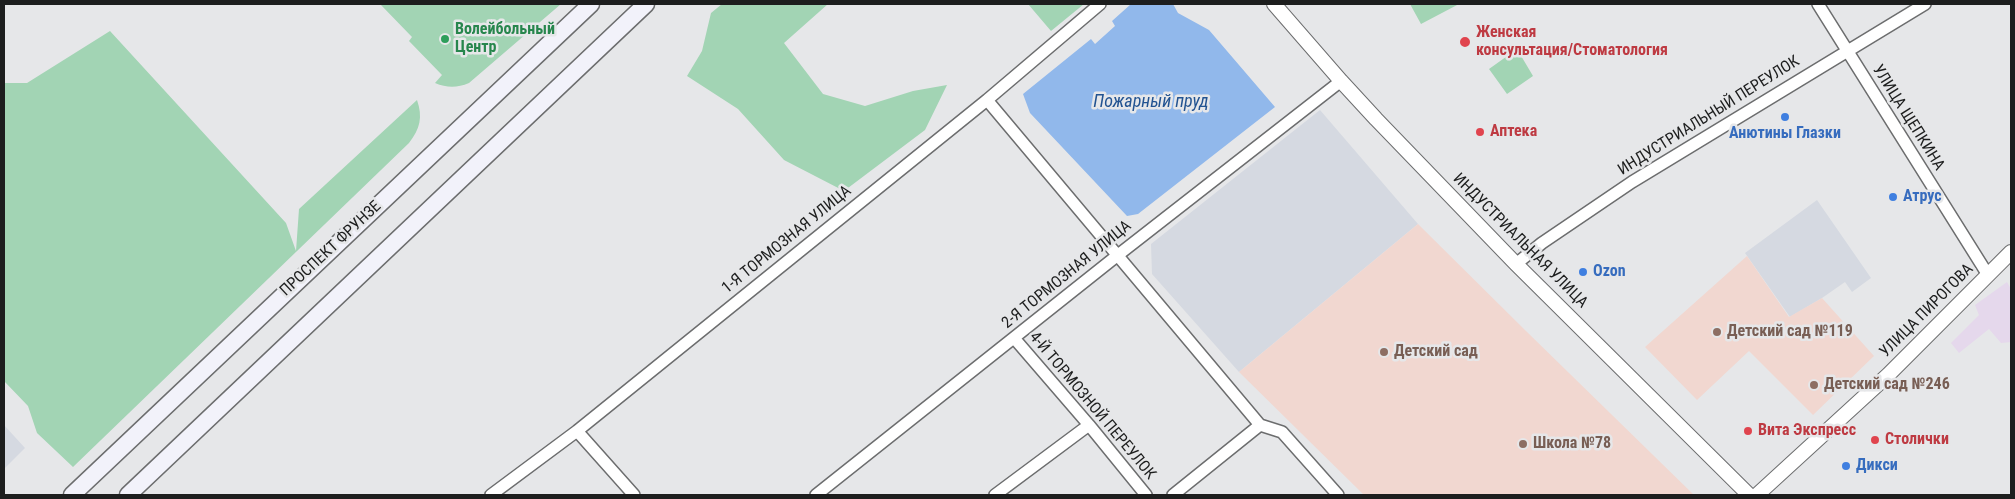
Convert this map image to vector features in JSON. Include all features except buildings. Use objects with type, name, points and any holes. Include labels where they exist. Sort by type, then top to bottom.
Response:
[{"type":"main road","name":"ПРОСПЕКТ ФРУНЗЕ","points":[[72,495],[591,4]]},
{"type":"main road","points":[[128,495],[646,4]]},
{"type":"street","name":"1-Я ТОРМОЗНАЯ УЛИЦА","points":[[490,495],[577,431],[987,100],[1100,4]]},
{"type":"street","name":"ИНДУСТРИАЛЬНАЯ УЛИЦА","points":[[1274,4],[1341,81],[1516,264],[1749,495]]},
{"type":"street","name":"УЛИЦА ЩЕПКИНА","points":[[1818,4],[1988,275]]},
{"type":"street","name":"ИНДУСТРИАЛЬНЫЙ ПЕРЕУЛОК","points":[[1516,264],[1632,182],[1925,4]]},
{"type":"street","name":"2-Я ТОРМОЗНАЯ УЛИЦА","points":[[816,495],[1341,81]]},
{"type":"street","points":[[987,100],[1260,426],[1282,432],[1338,495]]},
{"type":"street","name":"УЛИЦА ПИРОГОВА","points":[[1757,495],[1888,375],[2011,252]]},
{"type":"street","name":"4-Й ТОРМОЗНОЙ ПЕРЕУЛОК","points":[[1014,338],[1146,495]]},
{"type":"street","points":[[995,495],[1089,425]]},
{"type":"street","points":[[1173,495],[1260,426]]},
{"type":"street","points":[[577,431],[634,495]]},
{"type":"shaded area","points":[[1320,110],[1418,224],[1239,372],[1152,274],[1151,244]]},
{"type":"shaded area","points":[[1817,200],[1871,278],[1852,292],[1845,282],[1790,317],[1745,253]]},
{"type":"shaded area","points":[[1418,224],[1694,495],[1364,495],[1239,372]]},
{"type":"shaded area","points":[[1747,256],[1789,317],[1822,298],[1874,356],[1813,415],[1749,351],[1697,400],[1645,347]]},
{"type":"shaded area","points":[[2007,282],[2011,289],[2011,342],[2001,343],[1989,329],[1959,353],[1951,343],[1979,315],[1975,305]]},
{"type":"shaded area","points":[[4,425],[25,448],[4,469]]},
{"type":"green space","points":[[380,4],[561,4],[469,83],[452,87],[435,83],[442,75],[409,41],[412,37]]},
{"type":"green space","points":[[722,4],[828,4],[784,43],[823,94],[865,106],[913,91],[947,85],[925,130],[844,191],[784,160],[738,109],[687,76],[702,51],[711,13]]},
{"type":"green space","points":[[1028,4],[1084,4],[1051,31]]},
{"type":"green space","points":[[1410,4],[1459,4],[1421,24]]},
{"type":"green space","points":[[110,31],[286,223],[296,251],[299,209],[417,100],[420,117],[416,133],[409,143],[73,467],[37,433],[28,406],[4,381],[4,83],[27,83]]},
{"type":"green space","points":[[1517,49],[1533,76],[1507,94],[1489,69]]},
{"type":"water","name":"Пожарный пруд","points":[[1131,4],[1173,4],[1178,13],[1209,30],[1275,107],[1138,214],[1127,216],[1030,113],[1023,94],[1091,39],[1095,44],[1115,26],[1112,21]]},
{"type":"place","name":"Волейбольный Центр","points":[[445,39]]},
{"type":"place","name":"Женская консультация/Стоматология","points":[[1465,42]]},
{"type":"place","name":"Анютины Глазки","points":[[1785,117]]},
{"type":"place","name":"Аптека","points":[[1480,132]]},
{"type":"place","name":"Атрус","points":[[1893,197]]},
{"type":"place","name":"Ozon","points":[[1583,272]]},
{"type":"place","name":"Детский сад №119","points":[[1717,332]]},
{"type":"place","name":"Детский сад","points":[[1384,352]]},
{"type":"place","name":"Детский сад №246","points":[[1814,385]]},
{"type":"place","name":"Вита Экспресс","points":[[1748,431]]},
{"type":"place","name":"Столички","points":[[1875,440]]},
{"type":"place","name":"Школа №78","points":[[1523,444]]},
{"type":"place","name":"Дикси","points":[[1846,466]]}]
